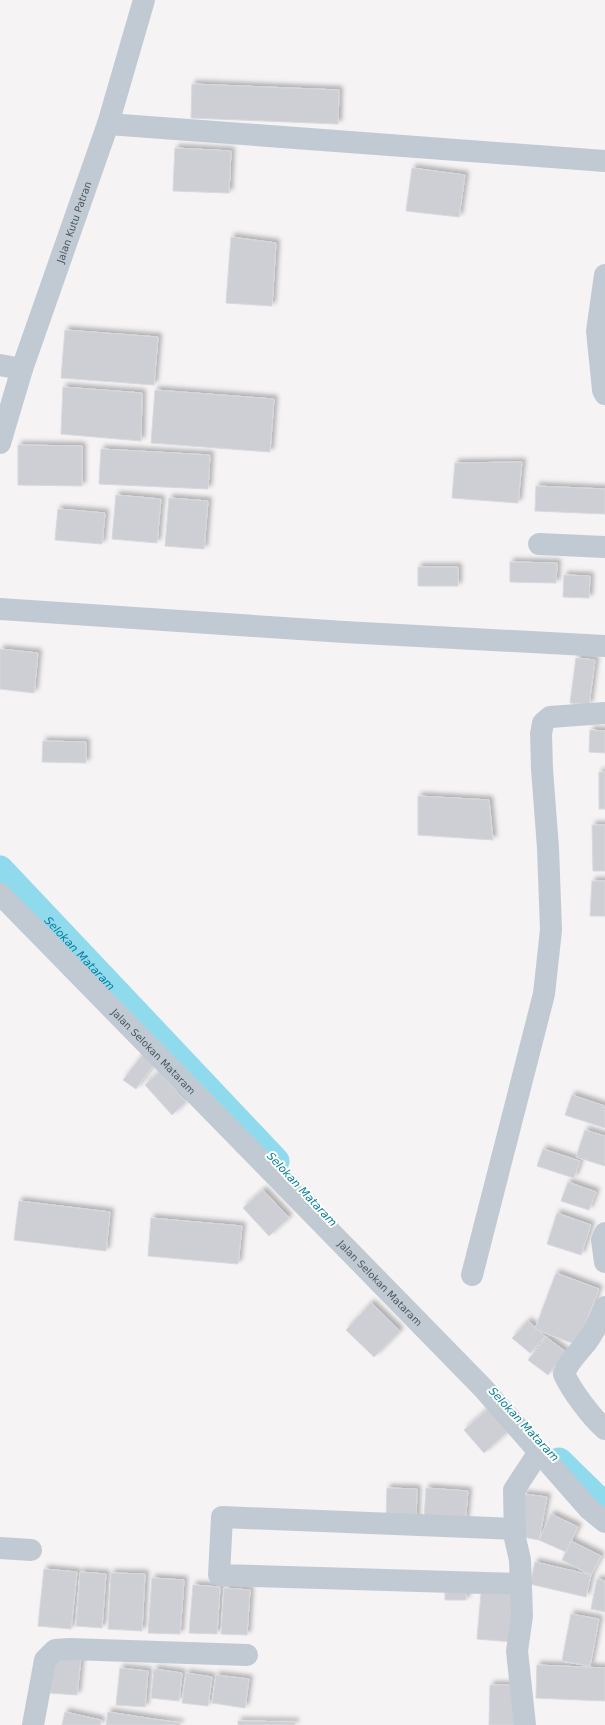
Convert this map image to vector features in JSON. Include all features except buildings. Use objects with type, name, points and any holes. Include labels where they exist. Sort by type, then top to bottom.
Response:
[{"type":"street","name":"Jalan Kutu Patran","points":[[0,443],[22,369],[108,124],[144,0]]},
{"type":"street","points":[[108,124],[605,161]]},
{"type":"street","points":[[604,392],[597,331],[605,275]]},
{"type":"street","points":[[0,366],[22,369]]},
{"type":"street","points":[[539,544],[605,547]]},
{"type":"street","points":[[0,609],[344,632],[605,646]]},
{"type":"street","points":[[472,1275],[544,994],[551,930],[548,848],[542,770],[541,734],[543,723],[550,718],[605,712]]},
{"type":"street","name":"Jalan Selokan Mataram","points":[[0,894],[477,1382],[589,1509],[605,1522]]},
{"type":"street","points":[[605,1233],[602,1240],[605,1262]]},
{"type":"street","points":[[605,1307],[598,1325],[566,1367],[564,1374],[598,1424],[605,1429]]},
{"type":"street","points":[[525,1725],[517,1651],[522,1616],[520,1560],[515,1538],[514,1490],[539,1452]]},
{"type":"street","points":[[515,1529],[222,1517],[219,1575],[521,1584]]},
{"type":"street","points":[[0,1548],[31,1550]]},
{"type":"street","points":[[33,1725],[45,1660],[55,1650],[70,1649],[247,1655]]},
{"type":"waterway","name":"Selokan Mataram","points":[[0,869],[276,1161]]},
{"type":"waterway","name":"Selokan Mataram","points":[[559,1461],[605,1506]]}]
